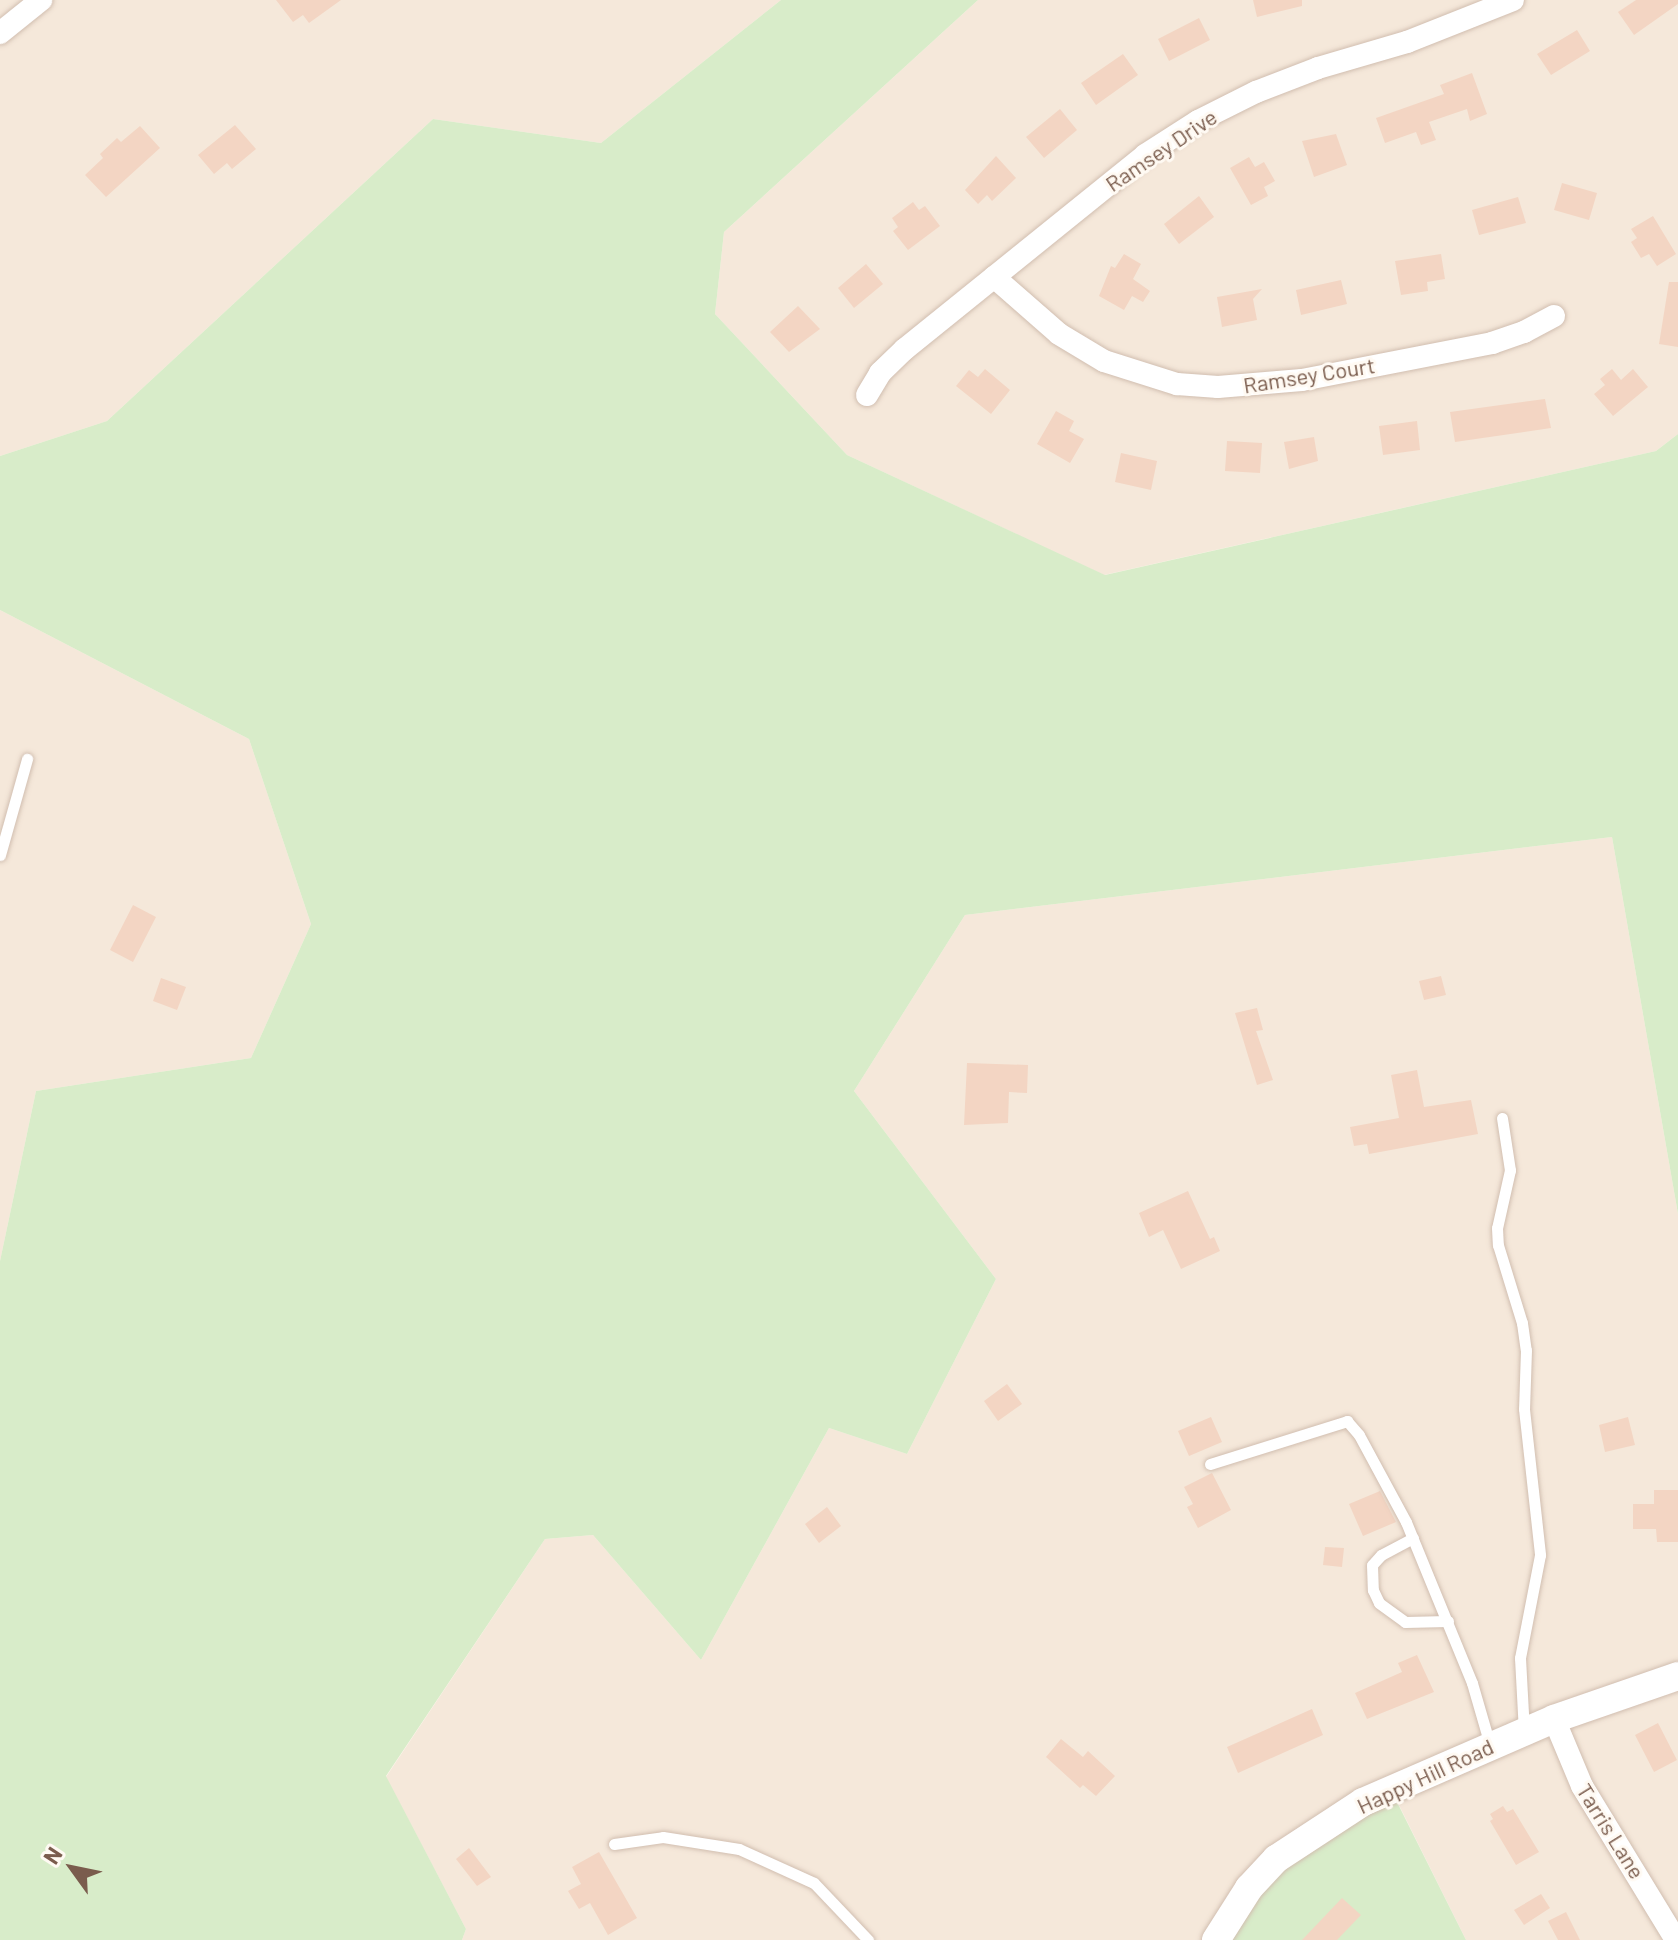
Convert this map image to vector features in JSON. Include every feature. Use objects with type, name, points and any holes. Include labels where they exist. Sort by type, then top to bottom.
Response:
[{"type":"street","points":[[0,33],[41,0]]},
{"type":"street","name":"Ramsey Drive","points":[[867,395],[880,373],[905,349],[1145,155],[1198,121],[1268,87],[1318,68],[1407,42],[1513,0]]},
{"type":"street","name":"Ramsey Court","points":[[994,277],[1059,334],[1104,361],[1177,384],[1218,387],[1302,380],[1492,343],[1524,332],[1554,316]]},
{"type":"street","name":"Happy Hill Road","points":[[1216,1940],[1249,1888],[1276,1859],[1363,1802],[1554,1719],[1678,1676]]},
{"type":"street","name":"Tarris Lane","points":[[1554,1719],[1582,1786],[1676,1940]]},
{"type":"lane","points":[[0,855],[27,759]]},
{"type":"lane","points":[[1502,1118],[1510,1170],[1497,1228],[1498,1245],[1522,1323],[1526,1350],[1524,1409],[1540,1555],[1520,1658],[1519,1695],[1524,1732]]},
{"type":"lane","points":[[1210,1464],[1347,1421],[1382,1474],[1413,1538],[1448,1621],[1490,1746]]},
{"type":"lane","points":[[1413,1538],[1381,1555],[1372,1565],[1373,1590],[1379,1603],[1405,1622],[1448,1621]]},
{"type":"lane","points":[[614,1844],[663,1837],[739,1849],[814,1883],[868,1940]]},
{"type":"shaded area","points":[[0,0],[781,0],[601,143],[433,119],[107,421],[0,456]]},
{"type":"shaded area","points":[[978,0],[1678,0],[1678,434],[1656,451],[1104,575],[847,455],[715,314],[724,232]]},
{"type":"shaded area","points":[[0,610],[249,739],[311,924],[251,1058],[36,1091],[0,1261]]},
{"type":"shaded area","points":[[1612,837],[1678,1214],[1678,1940],[1466,1940],[1391,1789],[1215,1940],[462,1940],[466,1929],[386,1777],[545,1539],[593,1535],[701,1660],[829,1428],[907,1454],[996,1279],[854,1091],[965,915]]},
{"type":"green space","points":[[781,0],[978,0],[724,232],[715,314],[847,455],[1105,575],[1656,451],[1678,434],[1678,1214],[1612,837],[965,915],[854,1091],[996,1279],[907,1454],[829,1428],[701,1660],[593,1535],[545,1539],[386,1776],[466,1929],[462,1940],[0,1940],[0,1261],[36,1091],[251,1058],[311,924],[249,739],[0,610],[0,456],[107,421],[433,119],[601,143]]},
{"type":"green space","points":[[1391,1790],[1466,1940],[1216,1940],[1249,1888]]},
{"type":"building","points":[[276,0],[341,0],[309,23],[303,15],[293,22]]},
{"type":"building","points":[[1253,0],[1302,0],[1302,6],[1257,17]]},
{"type":"building","points":[[1636,0],[1678,0],[1678,4],[1634,35],[1618,12]]},
{"type":"building","points":[[1199,18],[1210,40],[1169,61],[1158,39]]},
{"type":"building","points":[[1577,30],[1590,51],[1551,75],[1537,54]]},
{"type":"building","points":[[1123,54],[1138,75],[1096,105],[1081,83]]},
{"type":"building","points":[[1472,73],[1487,114],[1470,121],[1467,109],[1429,122],[1436,140],[1421,145],[1416,132],[1385,143],[1376,118],[1444,94],[1440,85]]},
{"type":"building","points":[[1060,109],[1077,130],[1044,158],[1026,137]]},
{"type":"building","points":[[235,125],[256,149],[232,169],[227,163],[214,174],[198,155]]},
{"type":"building","points":[[140,126],[160,148],[106,197],[85,175],[103,158],[100,154],[117,138],[121,142]]},
{"type":"building","points":[[1336,134],[1347,165],[1314,177],[1302,141]]},
{"type":"building","points":[[996,156],[1016,178],[992,201],[987,195],[978,204],[965,190]]},
{"type":"building","points":[[1249,157],[1255,167],[1264,162],[1275,181],[1264,187],[1268,196],[1251,205],[1230,168]]},
{"type":"building","points":[[1562,183],[1597,193],[1589,220],[1554,210]]},
{"type":"building","points":[[1199,196],[1214,217],[1179,244],[1164,224]]},
{"type":"building","points":[[1518,197],[1526,223],[1479,235],[1472,210]]},
{"type":"building","points":[[913,202],[919,210],[925,206],[940,226],[908,250],[893,231],[898,227],[892,218]]},
{"type":"building","points":[[1653,216],[1676,254],[1657,266],[1649,254],[1641,258],[1631,242],[1637,238],[1631,229]]},
{"type":"building","points":[[1124,254],[1141,264],[1133,279],[1150,291],[1143,302],[1132,296],[1124,310],[1099,296],[1111,266],[1115,268]]},
{"type":"building","points":[[1441,254],[1445,279],[1427,282],[1428,291],[1401,295],[1395,261]]},
{"type":"building","points":[[866,264],[883,284],[854,308],[838,288]]},
{"type":"building","points":[[1341,280],[1347,304],[1301,315],[1296,290]]},
{"type":"building","points":[[1669,282],[1678,282],[1678,347],[1659,344]]},
{"type":"building","points":[[1262,289],[1253,299],[1257,320],[1222,327],[1217,297]]},
{"type":"building","points":[[798,306],[820,329],[789,352],[770,332]]},
{"type":"building","points":[[985,369],[1010,390],[991,414],[956,386],[969,370],[978,377]]},
{"type":"building","points":[[1612,369],[1621,380],[1633,369],[1648,387],[1613,416],[1594,394],[1605,385],[1600,379]]},
{"type":"building","points":[[1545,399],[1551,428],[1455,442],[1450,412]]},
{"type":"building","points":[[1056,411],[1074,421],[1069,431],[1084,439],[1070,463],[1037,444]]},
{"type":"building","points":[[1417,421],[1420,450],[1383,455],[1379,426]]},
{"type":"building","points":[[1314,437],[1318,461],[1289,469],[1284,442]]},
{"type":"building","points":[[1227,441],[1262,443],[1260,473],[1225,471]]},
{"type":"building","points":[[1121,453],[1157,461],[1151,490],[1115,482]]},
{"type":"building","points":[[133,905],[156,917],[133,962],[110,950]]},
{"type":"building","points":[[1441,976],[1446,995],[1424,1000],[1419,981]]},
{"type":"building","points":[[161,978],[186,987],[177,1010],[153,1001]]},
{"type":"building","points":[[1257,1008],[1263,1030],[1256,1031],[1273,1080],[1257,1085],[1235,1013]]},
{"type":"building","points":[[967,1063],[1028,1065],[1027,1093],[1009,1092],[1008,1123],[964,1125]]},
{"type":"building","points":[[1417,1070],[1424,1107],[1471,1100],[1478,1134],[1369,1154],[1367,1144],[1354,1146],[1350,1127],[1399,1118],[1391,1075]]},
{"type":"building","points":[[1188,1191],[1210,1239],[1214,1237],[1220,1251],[1181,1269],[1163,1230],[1149,1237],[1139,1213]]},
{"type":"building","points":[[1007,1384],[1022,1404],[998,1421],[984,1401]]},
{"type":"building","points":[[1211,1417],[1222,1442],[1189,1456],[1178,1431]]},
{"type":"building","points":[[1628,1417],[1635,1445],[1605,1452],[1599,1425]]},
{"type":"building","points":[[1212,1473],[1231,1510],[1198,1528],[1187,1507],[1193,1504],[1184,1487]]},
{"type":"building","points":[[1654,1490],[1678,1490],[1678,1542],[1657,1542],[1656,1529],[1633,1529],[1633,1504],[1654,1504]]},
{"type":"building","points":[[1380,1491],[1396,1522],[1363,1536],[1349,1504]]},
{"type":"building","points":[[827,1507],[841,1526],[819,1543],[805,1524]]},
{"type":"building","points":[[1325,1547],[1344,1548],[1342,1567],[1323,1565]]},
{"type":"building","points":[[1417,1655],[1434,1692],[1367,1719],[1355,1693],[1402,1672],[1398,1663]]},
{"type":"building","points":[[1312,1709],[1323,1735],[1238,1773],[1227,1747]]},
{"type":"building","points":[[1658,1723],[1677,1760],[1654,1772],[1635,1735]]},
{"type":"building","points":[[1061,1739],[1083,1757],[1088,1751],[1115,1776],[1096,1796],[1083,1785],[1080,1788],[1046,1757]]},
{"type":"building","points":[[1503,1806],[1507,1812],[1513,1809],[1539,1852],[1516,1865],[1490,1821],[1493,1819],[1490,1814]]},
{"type":"building","points":[[469,1848],[491,1877],[477,1886],[456,1859]]},
{"type":"building","points":[[599,1852],[637,1918],[608,1935],[590,1903],[579,1909],[568,1891],[581,1884],[572,1867]]},
{"type":"building","points":[[1541,1894],[1550,1908],[1524,1925],[1514,1910]]},
{"type":"building","points":[[1342,1898],[1361,1915],[1337,1940],[1302,1940]]},
{"type":"building","points":[[1566,1912],[1580,1940],[1558,1940],[1548,1921]]}]
